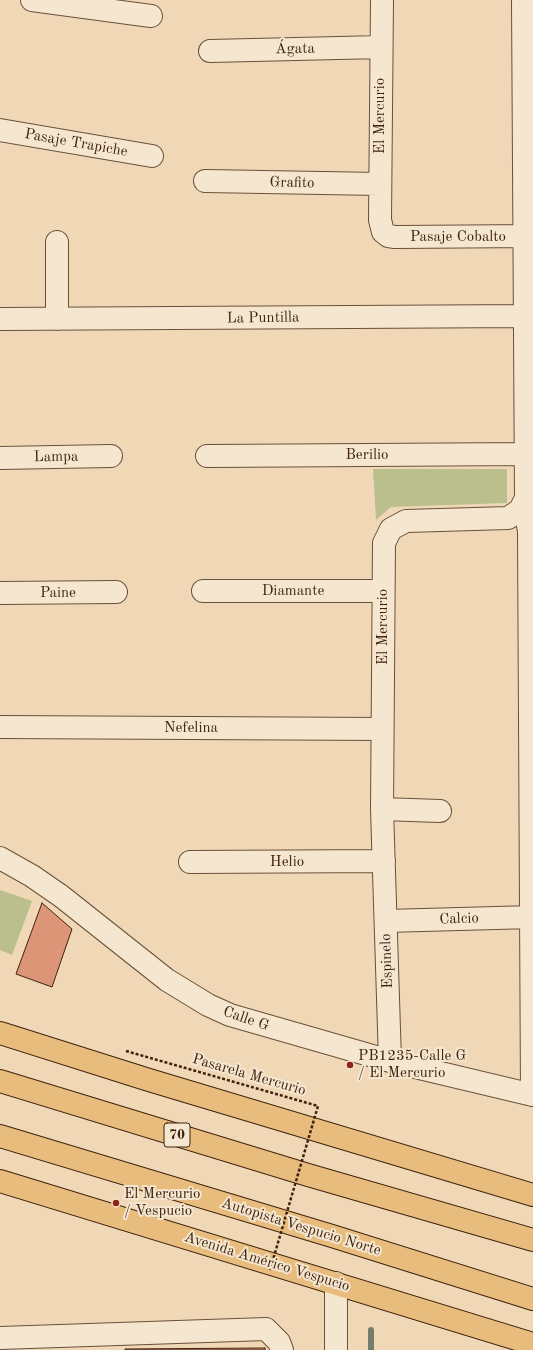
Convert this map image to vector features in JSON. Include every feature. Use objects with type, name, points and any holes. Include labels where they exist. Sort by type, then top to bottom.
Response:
[{"type":"main road","points":[[0,1033],[148,1080],[533,1195]]},
{"type":"main road","name":"70","points":[[0,1081],[308,1175],[533,1240]]},
{"type":"main road","name":"Autopista Vespucio Norte","points":[[0,1136],[332,1236],[533,1299]]},
{"type":"main road","name":"Avenida Américo Vespucio","points":[[0,1181],[533,1344]]},
{"type":"street","points":[[32,0],[151,16]]},
{"type":"street","name":"El Mercurio","points":[[382,0],[380,227],[383,232]]},
{"type":"street","points":[[523,0],[529,236],[525,316],[529,372],[526,498],[529,531],[531,646],[532,1095]]},
{"type":"street","name":"Ágata","points":[[210,50],[381,47]]},
{"type":"street","name":"Pasaje Trapiche","points":[[0,130],[152,156]]},
{"type":"street","name":"Grafito","points":[[205,181],[380,184]]},
{"type":"street","name":"Pasaje Cobalto","points":[[383,232],[388,236],[395,237],[529,236]]},
{"type":"street","points":[[57,242],[57,320]]},
{"type":"street","name":"La Puntilla","points":[[0,319],[57,320],[525,316]]},
{"type":"street","name":"Berilio","points":[[207,456],[526,454]]},
{"type":"street","name":"Lampa","points":[[0,458],[111,456]]},
{"type":"street","name":"El Mercurio","points":[[384,861],[382,809],[382,729],[384,543],[391,529],[406,521],[501,519],[527,510]]},
{"type":"street","name":"Diamante","points":[[203,591],[383,591]]},
{"type":"street","name":"Paine","points":[[0,593],[116,592]]},
{"type":"street","name":"Nefelina","points":[[0,727],[382,729]]},
{"type":"street","points":[[382,809],[440,811]]},
{"type":"street","name":"Calle G","points":[[0,858],[32,876],[61,896],[167,980],[208,1005],[253,1023],[390,1061],[532,1095]]},
{"type":"street","name":"Helio","points":[[190,862],[384,861]]},
{"type":"street","name":"Espinelo","points":[[384,861],[390,1061]]},
{"type":"street","name":"Calcio","points":[[386,921],[532,916]]},
{"type":"street","points":[[336,1283],[336,1350]]},
{"type":"street","points":[[0,1338],[266,1329],[279,1342],[282,1350]]},
{"type":"path","name":"Pasarela Mercurio","points":[[126,1051],[318,1106],[270,1270]]},
{"type":"green space","points":[[373,469],[507,469],[507,503],[391,507],[376,520]]},
{"type":"green space","points":[[0,890],[32,901],[12,955],[0,950]]},
{"type":"building","points":[[42,903],[72,929],[52,987],[16,974]]},
{"type":"building","points":[[265,1348],[265,1350],[125,1350],[125,1349]]},
{"type":"waterway","points":[[371,1330],[371,1350]]},
{"type":"place","name":"PB1235-Calle G / El Mercurio","points":[[350,1065]]},
{"type":"place","name":"El Mercurio / Vespucio","points":[[116,1203]]}]
